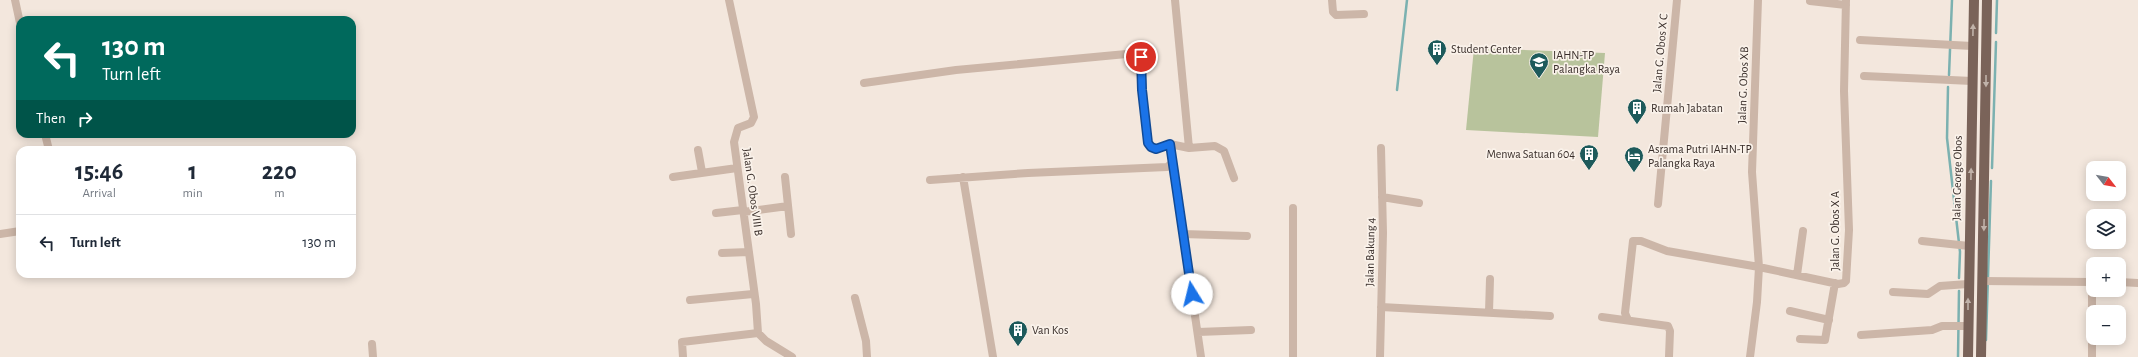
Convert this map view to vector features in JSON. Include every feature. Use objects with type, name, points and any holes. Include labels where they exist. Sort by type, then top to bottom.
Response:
[{"type":"main road","name":"Jalan George Obos","points":[[1968,357],[1972,46],[1974,0]]},
{"type":"main road","points":[[1981,357],[1987,0]]},
{"type":"street","points":[[15,0],[18,16]]},
{"type":"street","name":"Jalan G. Obos VIII B","points":[[729,0],[754,117],[750,123],[738,128],[734,142],[756,304],[758,333]]},
{"type":"street","points":[[1175,0],[1189,148]]},
{"type":"street","points":[[1332,0],[1333,12],[1336,15],[1364,14]]},
{"type":"street","name":"Jalan G. Obos X C","points":[[1658,204],[1678,0]]},
{"type":"street","name":"Jalan G. Obos XB","points":[[1758,0],[1752,172],[1759,267]]},
{"type":"street","points":[[1810,1],[1846,3]]},
{"type":"street","name":"Jalan G. Obos X A","points":[[1628,320],[1625,313],[1633,241],[1641,241],[1667,251],[1759,267],[1835,283],[1842,284],[1846,281],[1848,266],[1844,91],[1846,3]]},
{"type":"street","points":[[1860,40],[1972,46]]},
{"type":"street","points":[[864,83],[956,70],[1134,52],[1140,54],[1141,57],[1142,90],[1148,143],[1151,147],[1156,149],[1170,144],[1189,148],[1215,146],[1224,151],[1234,178]]},
{"type":"street","points":[[1864,76],[1972,81]]},
{"type":"street","points":[[1170,144],[1201,357]]},
{"type":"street","name":"Jalan Bakung 4","points":[[1380,357],[1382,197],[1381,148]]},
{"type":"street","points":[[698,150],[702,172]]},
{"type":"street","points":[[930,180],[1166,167],[1172,163]]},
{"type":"street","points":[[673,177],[737,168]]},
{"type":"street","points":[[785,177],[791,234]]},
{"type":"street","points":[[963,177],[992,357]]},
{"type":"street","points":[[1382,197],[1420,203]]},
{"type":"street","points":[[716,213],[788,206]]},
{"type":"street","points":[[1293,208],[1293,357]]},
{"type":"street","points":[[1797,275],[1803,231]]},
{"type":"street","points":[[0,234],[16,232]]},
{"type":"street","points":[[1183,234],[1247,236]]},
{"type":"street","points":[[1922,241],[1969,246]]},
{"type":"street","points":[[722,253],[749,252]]},
{"type":"street","points":[[1750,357],[1757,302],[1759,267]]},
{"type":"street","points":[[1490,279],[1491,312]]},
{"type":"street","points":[[1983,281],[2086,282]]},
{"type":"street","points":[[2126,282],[2138,283]]},
{"type":"street","points":[[1800,339],[1825,340],[1835,283]]},
{"type":"street","points":[[1893,292],[1928,294],[1940,286],[1968,284]]},
{"type":"street","points":[[690,300],[754,294]]},
{"type":"street","points":[[2092,297],[2092,357]]},
{"type":"street","points":[[855,298],[866,341],[868,357]]},
{"type":"street","points":[[1381,307],[1550,316]]},
{"type":"street","points":[[1790,311],[1829,320]]},
{"type":"street","points":[[1602,317],[1664,325],[1669,327],[1669,357]]},
{"type":"street","points":[[1861,335],[1882,335],[1932,330],[1942,326],[1968,326]]},
{"type":"street","points":[[1198,332],[1251,330]]},
{"type":"street","points":[[683,357],[682,342],[758,333],[766,341],[792,357]]},
{"type":"street","points":[[372,344],[373,357]]},
{"type":"green space","points":[[1474,48],[1605,53],[1598,137],[1466,130]]},
{"type":"waterway","points":[[1397,90],[1407,0]]},
{"type":"waterway","points":[[1949,75],[1952,0]]},
{"type":"waterway","points":[[1996,33],[1997,0]]},
{"type":"waterway","points":[[1992,168],[1996,42]]},
{"type":"waterway","points":[[1948,87],[1947,138],[1960,252],[1959,278]]},
{"type":"waterway","points":[[1986,340],[1991,181]]},
{"type":"waterway","points":[[1958,357],[1959,291]]},
{"type":"place","name":"Student Center","points":[[1437,66]]},
{"type":"place","name":"IAHN-TP Palangka Raya","points":[[1539,79]]},
{"type":"place","name":"Rumah Jabatan","points":[[1637,125]]},
{"type":"place","name":"Menwa Satuan 604","points":[[1589,171]]},
{"type":"place","name":"Asrama Putri IAHN-TP Palangka Raya","points":[[1634,173]]},
{"type":"place","name":"Van Kos","points":[[1018,347]]},
{"type":"route","points":[[1141,57],[1142,90],[1148,143],[1151,147],[1156,149],[1170,144],[1192,294]]}]
